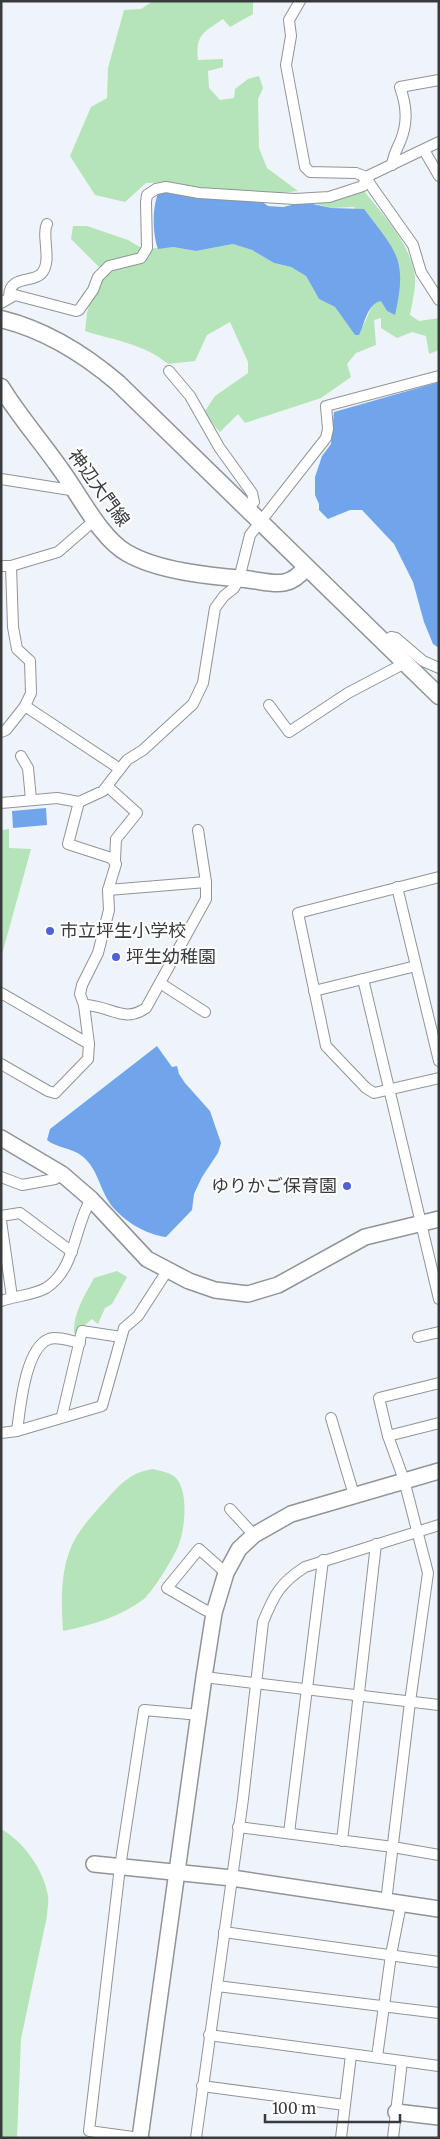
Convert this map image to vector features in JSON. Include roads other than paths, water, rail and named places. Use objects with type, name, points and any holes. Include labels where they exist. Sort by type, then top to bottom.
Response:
[{"type":"main road","points":[[1,319],[55,338],[99,366],[439,696]]},
{"type":"main road","name":"神辺大門線","points":[[1,387],[11,404],[111,540],[126,552],[164,567],[239,579],[289,583],[299,577],[306,567]]},
{"type":"street","points":[[300,1],[289,20],[291,36],[286,65],[305,167],[310,172],[356,173],[366,177],[413,245],[421,272],[439,300]]},
{"type":"street","points":[[392,165],[393,156],[406,124],[405,100],[400,87],[439,80]]},
{"type":"street","points":[[5,300],[15,295],[40,300],[76,311],[79,310],[93,290],[98,277],[109,266],[141,258],[147,248],[147,195],[156,189],[166,187],[199,193],[295,199],[329,197],[344,194],[363,186],[366,177],[439,142]]},
{"type":"street","points":[[424,150],[439,176]]},
{"type":"street","points":[[5,300],[15,284],[24,279],[39,275],[42,272],[46,256],[45,228],[47,224]]},
{"type":"street","points":[[169,371],[190,396],[219,446],[252,493],[254,502],[247,509]]},
{"type":"street","points":[[1,803],[57,798],[79,802],[103,790],[120,768],[193,704],[203,683],[215,608],[224,596],[234,588],[239,579],[250,535],[262,523],[326,438],[328,428],[326,406],[439,376]]},
{"type":"street","points":[[1,479],[77,492]]},
{"type":"street","points":[[1,732],[6,730],[25,706],[31,693],[30,661],[17,649],[6,566],[58,552],[96,519]]},
{"type":"street","points":[[383,642],[391,637],[396,638],[423,661],[439,668]]},
{"type":"street","points":[[269,705],[289,732],[348,694],[405,663]]},
{"type":"street","points":[[25,706],[120,768]]},
{"type":"street","points":[[21,756],[28,768],[31,799]]},
{"type":"street","points":[[4,1069],[48,1092],[55,1093],[88,1059],[89,1044],[84,1005],[80,994],[82,985],[98,953],[109,910],[108,890],[116,864],[116,839],[137,813],[107,786]]},
{"type":"street","points":[[79,802],[68,844],[115,860]]},
{"type":"street","points":[[84,1005],[95,1005],[126,1016],[136,1015],[146,1008],[206,899],[206,882],[198,830]]},
{"type":"street","points":[[439,877],[298,913],[326,1046],[366,1088],[374,1093],[439,1078]]},
{"type":"street","points":[[108,890],[206,882]]},
{"type":"street","points":[[397,887],[439,1061]]},
{"type":"street","points":[[314,991],[416,966]]},
{"type":"street","points":[[363,979],[439,1299]]},
{"type":"street","points":[[160,984],[206,1012]]},
{"type":"street","points":[[1,993],[89,1044]]},
{"type":"street","points":[[1,1138],[62,1174],[91,1199],[147,1258],[167,1271],[215,1290],[248,1294],[278,1285],[365,1237],[439,1219]]},
{"type":"street","points":[[1,1177],[22,1185],[48,1181],[62,1174]]},
{"type":"street","points":[[1,1301],[46,1288],[60,1274],[72,1252],[82,1216],[91,1199]]},
{"type":"street","points":[[1,1216],[20,1213],[72,1252]]},
{"type":"street","points":[[1,1221],[12,1297]]},
{"type":"street","points":[[1,1433],[17,1431],[62,1416],[102,1406],[124,1328],[138,1316],[167,1271]]},
{"type":"street","points":[[62,1416],[82,1331],[121,1337]]},
{"type":"street","points":[[418,1337],[439,1332]]},
{"type":"street","points":[[17,1431],[22,1394],[33,1356],[49,1339],[80,1343]]},
{"type":"street","points":[[386,1902],[410,1702],[428,1573],[404,1480],[388,1436],[380,1398],[439,1384]]},
{"type":"street","points":[[331,1418],[354,1494]]},
{"type":"street","points":[[388,1436],[439,1423]]},
{"type":"street","points":[[200,1716],[144,1710],[120,1867],[89,2131],[140,2138],[200,1716],[204,1677],[214,1613],[226,1574],[239,1549],[254,1535],[291,1514],[354,1494],[439,1471]]},
{"type":"street","points":[[230,1510],[254,1535]]},
{"type":"street","points":[[200,2138],[196,2138],[202,2086],[243,1799],[263,1622],[276,1592],[287,1578],[304,1567],[439,1525]]},
{"type":"street","points":[[342,1841],[357,1695],[376,1544]]},
{"type":"street","points":[[214,1613],[205,1610],[167,1588],[199,1549],[226,1574]]},
{"type":"street","points":[[289,1833],[323,1560]]},
{"type":"street","points":[[204,1677],[439,1705]]},
{"type":"street","points":[[238,1827],[393,1847],[439,1855]]},
{"type":"street","points":[[94,1864],[232,1878],[439,1909]]},
{"type":"street","points":[[378,2058],[391,1955],[401,1904]]},
{"type":"street","points":[[224,1932],[439,1962]]},
{"type":"street","points":[[216,1986],[439,2013]]},
{"type":"street","points":[[209,2035],[315,2049],[351,2056],[439,2066]]},
{"type":"street","points":[[341,2138],[351,2056]]},
{"type":"street","points":[[393,2138],[402,2061]]},
{"type":"street","points":[[202,2086],[345,2105]]},
{"type":"street","points":[[396,2112],[439,2117]]},
{"type":"water","points":[[160,189],[255,197],[268,206],[283,207],[304,202],[331,208],[364,209],[391,246],[396,257],[400,280],[395,315],[387,311],[381,301],[376,303],[369,310],[359,335],[355,335],[335,307],[319,299],[306,276],[291,267],[274,263],[252,250],[233,244],[196,251],[173,247],[158,249],[154,219],[155,202]]},
{"type":"water","points":[[439,382],[439,648],[433,644],[424,622],[413,582],[394,544],[362,510],[350,510],[328,519],[319,510],[319,504],[315,495],[315,477],[322,456],[331,444],[334,412]]},
{"type":"water","points":[[46,808],[47,825],[13,828],[12,811]]},
{"type":"water","points":[[157,1046],[172,1067],[177,1066],[179,1074],[185,1083],[210,1111],[221,1143],[218,1153],[202,1177],[194,1194],[192,1210],[166,1237],[142,1230],[127,1220],[109,1202],[91,1166],[82,1156],[47,1140],[50,1129]]},
{"type":"place","name":"市立坪生小学校","points":[[50,931]]},
{"type":"place","name":"坪生幼稚園","points":[[116,957]]},
{"type":"place","name":"ゆりかご保育園","points":[[347,1186]]}]
